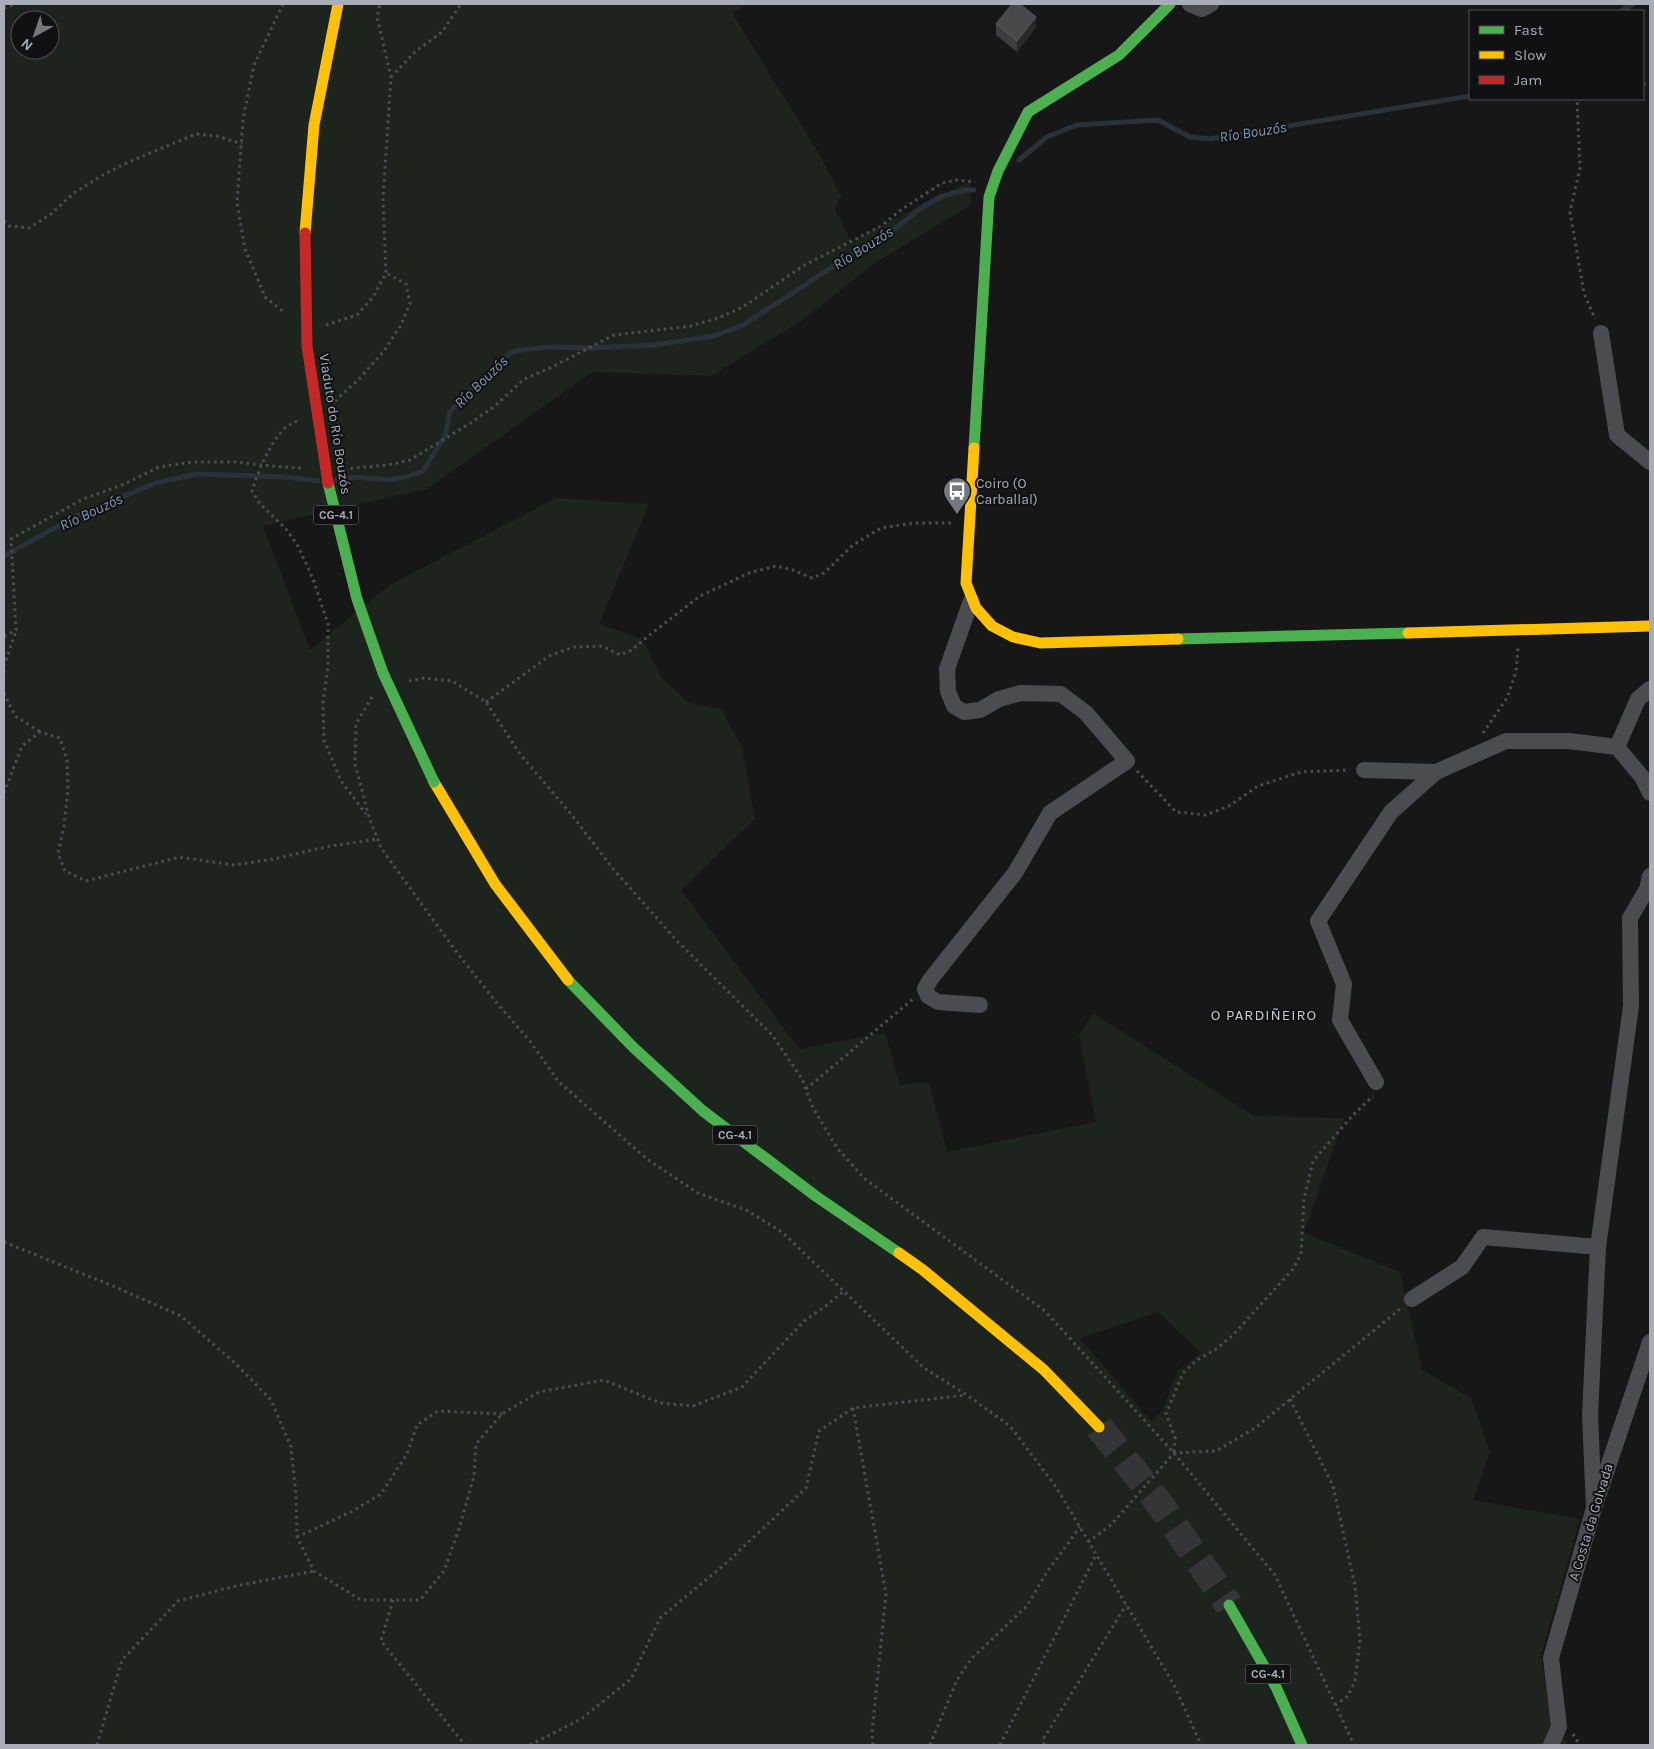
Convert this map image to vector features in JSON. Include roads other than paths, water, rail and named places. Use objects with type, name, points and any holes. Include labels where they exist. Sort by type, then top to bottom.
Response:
[{"type":"main road","name":"Viaduto do Río Bouzós","points":[[338,4],[314,125],[305,233],[307,346],[326,477],[357,599],[383,672],[434,782],[495,884],[567,978],[634,1048],[703,1111],[817,1197],[923,1270],[1044,1370],[1099,1427]]},
{"type":"main road","points":[[1170,4],[1119,54],[1028,112],[998,171],[989,197],[966,583],[971,600],[978,612],[992,627],[1007,636],[1022,641],[1040,642],[1650,626]]},
{"type":"main road","name":"CG-4.1","points":[[1229,1604],[1276,1687],[1302,1745]]},
{"type":"street","points":[[1190,4],[1202,9],[1211,4]]},
{"type":"street","points":[[1601,333],[1617,435],[1650,462]]},
{"type":"street","points":[[971,600],[947,669],[948,691],[954,706],[964,712],[980,710],[999,699],[1021,693],[1061,694],[1086,713],[1127,761],[1050,814],[1015,873],[930,980],[925,989],[928,996],[938,1002],[980,1005]]},
{"type":"street","points":[[1617,747],[1638,699],[1650,689]]},
{"type":"street","points":[[1376,1082],[1340,1020],[1344,984],[1318,921],[1391,812],[1436,772],[1506,741],[1568,741],[1617,747],[1642,777],[1650,793]]},
{"type":"street","points":[[1364,770],[1436,772]]},
{"type":"street","points":[[1594,1508],[1590,1415],[1598,1247],[1632,1006],[1630,918],[1647,889],[1650,876]]},
{"type":"street","points":[[1412,1299],[1462,1267],[1483,1237],[1598,1247]]},
{"type":"street","name":"A Costa da Golvada","points":[[1551,1745],[1559,1727],[1551,1658],[1594,1508],[1650,1342]]},
{"type":"waterway","name":"Río Bouzós","points":[[1623,10],[1633,4]]},
{"type":"waterway","name":"Río Bouzós","points":[[1019,160],[1047,137],[1077,125],[1158,120],[1190,137],[1210,139],[1469,96]]},
{"type":"waterway","name":"Río Bouzós","points":[[336,480],[355,477],[390,480],[423,471],[445,436],[450,412],[473,387],[484,382],[510,353],[550,347],[590,348],[654,345],[714,336],[743,325],[840,262],[882,239],[921,208],[942,196],[974,190]]},
{"type":"waterway","name":"Río Bouzós","points":[[4,556],[82,513],[156,483],[196,474],[285,477],[318,481]]},
{"type":"tunnel","points":[[1099,1427],[1156,1499],[1229,1605]]},
{"type":"place","name":"Coiro (O Carballal)","points":[[957,515]]},
{"type":"district","name":"O PARDIÑEIRO","points":[[1264,1015]]}]
